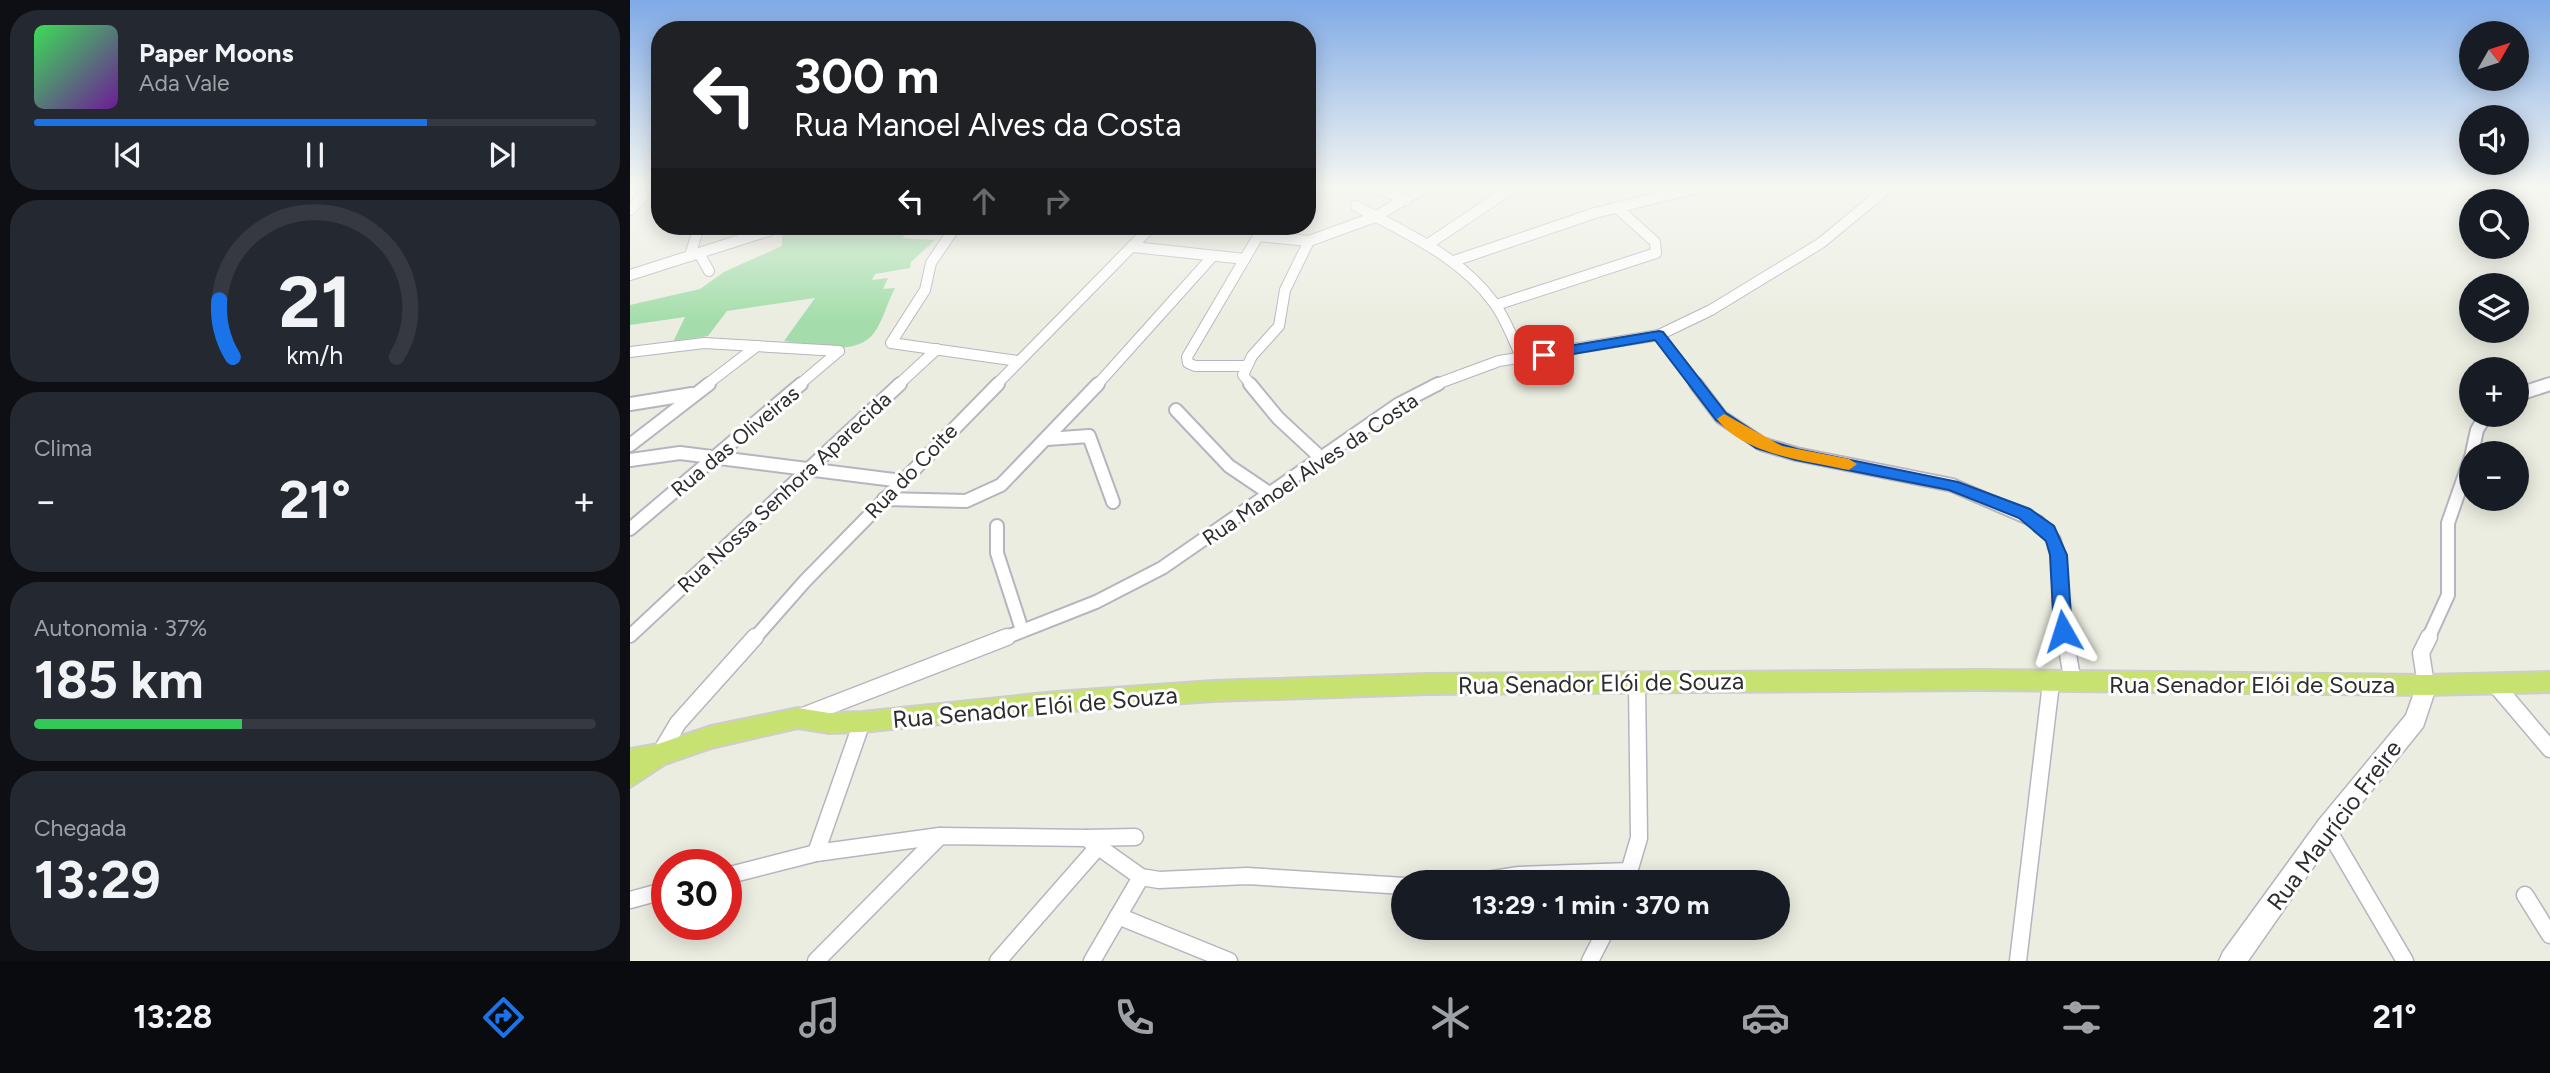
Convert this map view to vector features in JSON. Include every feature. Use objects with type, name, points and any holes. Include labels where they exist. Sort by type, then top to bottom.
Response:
[{"type":"main road","name":"Rua Senador Elói de Souza","points":[[630,760],[658,755],[711,737],[798,718],[829,723],[862,722],[1056,702],[1320,686],[1979,680],[2062,683],[2274,681],[2426,685],[2550,682]]},
{"type":"main road","name":"Rua Senador Elói de Souza","points":[[630,776],[658,755]]},
{"type":"street","points":[[1281,235],[1310,241],[1339,231]]},
{"type":"street","points":[[1400,231],[1454,261],[1496,305],[1521,358]]},
{"type":"street","points":[[1427,245],[1448,231]]},
{"type":"street","points":[[1454,261],[1544,231]]},
{"type":"street","points":[[1496,305],[1656,253],[1655,242],[1643,231]]},
{"type":"street","name":"Rua Manoel Alves da Costa","points":[[798,718],[1096,602],[1162,568],[1272,495],[1320,457],[1399,404],[1437,384],[1470,370],[1521,358],[1659,335],[1711,310],[1821,243],[1836,231]]},
{"type":"street","points":[[694,255],[697,235]]},
{"type":"street","points":[[630,275],[755,235]]},
{"type":"street","points":[[950,235],[930,262],[925,290],[891,343],[1018,361]]},
{"type":"street","name":"Rua do Coite","points":[[678,723],[805,581],[1144,235]]},
{"type":"street","points":[[1246,366],[1195,366],[1188,363],[1187,357],[1259,235]]},
{"type":"street","points":[[1310,241],[1285,290],[1279,326],[1246,366],[1242,375],[1252,390],[1320,457]]},
{"type":"street","points":[[1133,247],[1245,260]]},
{"type":"street","points":[[694,255],[709,271]]},
{"type":"street","points":[[884,499],[945,503],[981,496],[1001,485],[1047,439],[1212,257]]},
{"type":"street","points":[[1659,335],[1721,416],[1762,444],[1796,454],[1952,485],[2000,503],[2038,522],[2054,540],[2058,555],[2062,683],[2018,961]]},
{"type":"street","points":[[630,352],[704,342],[757,346]]},
{"type":"street","points":[[630,445],[757,346]]},
{"type":"street","name":"Rua das Oliveiras","points":[[632,526],[839,351],[757,346]]},
{"type":"street","name":"Rua Nossa Senhora Aparecida","points":[[631,633],[937,349]]},
{"type":"street","points":[[2529,391],[2550,384]]},
{"type":"street","points":[[630,404],[695,394]]},
{"type":"street","points":[[1176,410],[1229,466],[1272,495]]},
{"type":"street","points":[[1047,439],[1089,436],[1113,502]]},
{"type":"street","points":[[630,460],[674,453],[902,481]]},
{"type":"street","points":[[2426,685],[2421,653],[2448,595],[2448,523],[2459,492]]},
{"type":"street","points":[[997,526],[997,553],[1022,630]]},
{"type":"street","points":[[1629,870],[1640,827],[1637,682]]},
{"type":"street","points":[[2494,683],[2550,749]]},
{"type":"street","name":"Rua Maurício Freire","points":[[2232,961],[2327,828],[2415,720],[2426,685]]},
{"type":"street","points":[[816,853],[862,722]]},
{"type":"street","name":"Rua Senador Elói de Souza","points":[[658,755],[678,723]]},
{"type":"street","points":[[2327,828],[2405,961]]},
{"type":"street","points":[[816,961],[940,835]]},
{"type":"street","points":[[742,872],[816,853],[940,835],[1092,843],[1135,837]]},
{"type":"street","points":[[1092,843],[1141,877],[1172,880],[1247,876],[1391,885]]},
{"type":"street","points":[[998,961],[1092,843]]},
{"type":"street","points":[[1092,961],[1141,877]]},
{"type":"street","points":[[630,900],[651,894]]},
{"type":"street","points":[[2525,895],[2550,935]]},
{"type":"street","points":[[1118,916],[1230,961]]},
{"type":"street","points":[[1590,961],[1600,940]]},
{"type":"green space","points":[[905,235],[902,238],[935,240],[911,262],[910,268],[875,274],[872,280],[888,278],[883,289],[895,288],[874,333],[866,341],[856,345],[832,348],[784,341],[815,298],[727,311],[708,336],[673,342],[685,317],[630,325],[630,305],[700,289],[724,272],[782,246],[782,236]]},
{"type":"slow traffic","points":[[1724,419],[1738,431],[1778,450],[1849,464]]},
{"type":"route","points":[[1544,355],[1659,335],[1721,416],[1738,431],[1762,444],[1796,454],[1952,485],[2024,513],[2048,531],[2054,540],[2058,555],[2063,631]]}]
